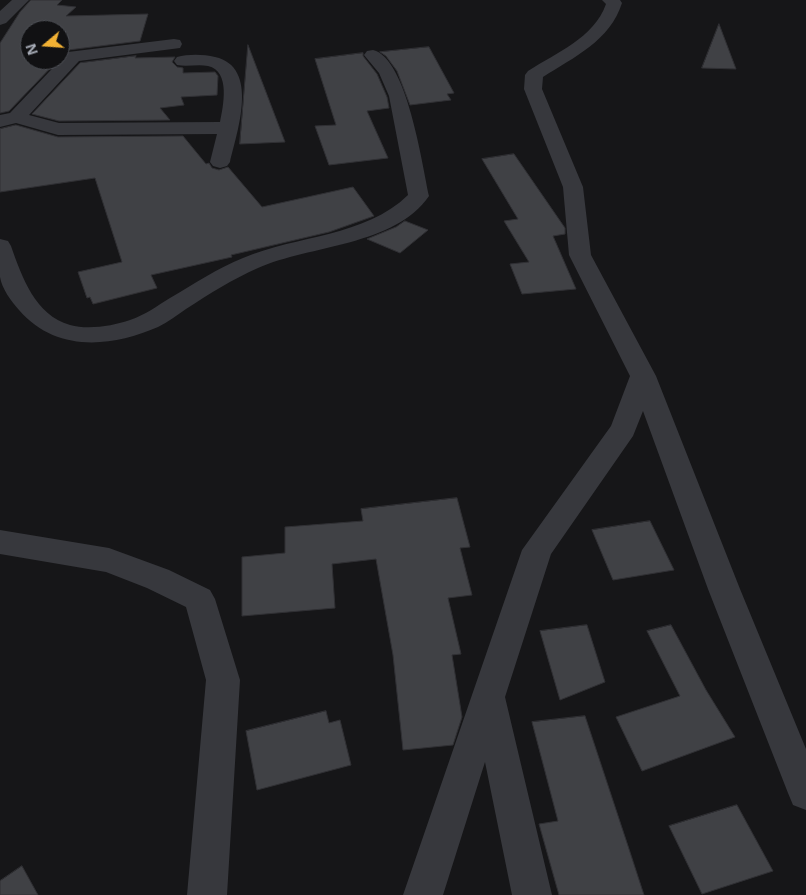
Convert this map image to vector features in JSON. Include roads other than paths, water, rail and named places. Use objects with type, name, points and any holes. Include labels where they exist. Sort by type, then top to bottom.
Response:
[{"type":"street","points":[[0,20],[21,0]]},
{"type":"street","points":[[610,0],[614,3],[613,12],[608,20],[586,42],[534,75],[533,89],[573,187],[580,255],[643,376],[724,589],[806,792]]},
{"type":"street","points":[[9,119],[74,56],[174,44]]},
{"type":"street","points":[[0,246],[17,290],[40,318],[63,331],[88,335],[118,331],[148,322],[250,262],[287,250],[347,236],[395,217],[412,206],[419,196],[398,96],[387,72],[373,55]]},
{"type":"street","points":[[183,61],[216,62],[226,67],[233,83],[228,128],[220,162]]},
{"type":"street","points":[[9,119],[58,128],[228,128]]},
{"type":"street","points":[[423,895],[537,550],[623,429],[643,376]]},
{"type":"street","points":[[0,542],[110,560],[158,579],[199,599],[223,680],[207,895]]},
{"type":"street","points":[[488,696],[532,895]]}]
